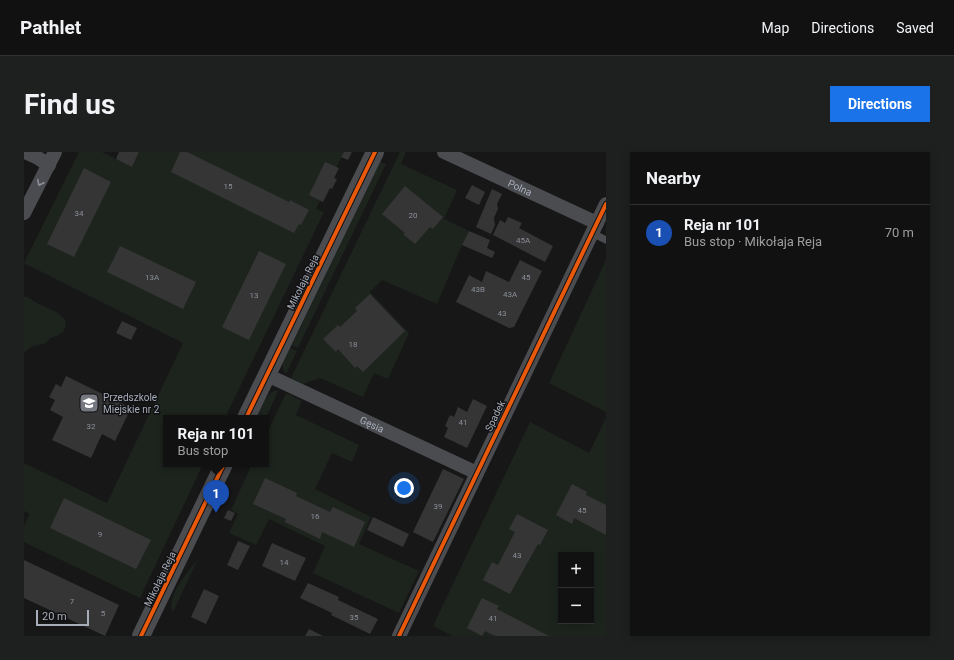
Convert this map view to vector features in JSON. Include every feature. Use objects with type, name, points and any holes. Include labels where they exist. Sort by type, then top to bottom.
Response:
[{"type":"street","points":[[25,152],[48,165]]},
{"type":"street","points":[[24,213],[55,152]]},
{"type":"street","name":"Mikołaja Reja","points":[[247,415],[375,152]]},
{"type":"street","name":"Polna","points":[[444,152],[594,228]]},
{"type":"street","name":"Spadek","points":[[399,636],[606,204]]},
{"type":"street","name":"Gęsia","points":[[267,375],[477,473]]},
{"type":"street","name":"Mikołaja Reja","points":[[141,636],[223,467]]},
{"type":"lane","name":"Polna","points":[[594,228],[606,240]]},
{"type":"shaded area","points":[[79,152],[102,152],[132,167],[139,152],[344,152],[316,209],[324,212],[226,415],[163,415],[163,467],[202,467],[140,598],[24,542],[24,526],[30,514],[24,511],[24,463],[107,503],[183,343],[24,263]]},
{"type":"shaded area","points":[[400,152],[406,152],[401,164],[457,190],[444,219],[469,231],[437,304],[382,280],[370,292],[409,333],[388,379],[374,373],[363,397],[320,378],[303,384],[291,378]]},
{"type":"shaded area","points":[[380,162],[386,164],[298,348],[292,345]]},
{"type":"shaded area","points":[[606,260],[606,412],[549,383]]},
{"type":"shaded area","points":[[24,297],[28,297],[58,313],[65,320],[66,326],[63,332],[57,336],[50,338],[46,343],[31,347],[24,353]]},
{"type":"shaded area","points":[[290,348],[297,351],[286,374],[283,365]]},
{"type":"shaded area","points":[[278,391],[267,415],[257,415],[265,399],[271,393]]},
{"type":"shaded area","points":[[286,393],[302,401],[296,415],[359,445],[352,462],[332,453],[315,489],[371,517],[359,544],[419,571],[399,613],[313,573],[325,546],[269,519],[256,545],[229,533],[238,514],[231,510],[251,467],[269,467],[269,429]]},
{"type":"shaded area","points":[[606,418],[606,636],[453,636],[433,626],[530,422],[589,453]]},
{"type":"shaded area","points":[[197,561],[173,612],[171,606],[175,593],[183,578]]},
{"type":"building","points":[[119,152],[139,152],[132,167],[116,159]]},
{"type":"building","points":[[180,152],[187,152],[289,202],[290,200],[309,210],[301,225],[299,224],[294,233],[171,172]]},
{"type":"building","points":[[344,152],[352,152],[348,160],[341,157]]},
{"type":"building","points":[[325,162],[339,168],[334,178],[337,179],[332,189],[330,188],[323,202],[309,195]]},
{"type":"building","points":[[84,168],[111,182],[74,257],[47,244]]},
{"type":"building","points":[[472,185],[485,192],[479,205],[465,198]]},
{"type":"building","points":[[405,186],[443,217],[433,229],[430,227],[415,244],[403,234],[405,233],[382,214]]},
{"type":"building","points":[[492,189],[502,194],[497,204],[498,209],[494,218],[495,225],[491,234],[476,227]]},
{"type":"building","points":[[508,217],[522,223],[519,228],[553,246],[545,262],[493,235],[500,220],[505,223]]},
{"type":"building","points":[[469,231],[490,240],[487,248],[495,252],[492,258],[462,245]]},
{"type":"building","points":[[120,246],[196,282],[183,309],[107,272]]},
{"type":"building","points":[[259,251],[286,264],[249,340],[222,327]]},
{"type":"building","points":[[520,260],[542,271],[514,327],[509,328],[456,302],[469,275],[482,282],[486,271],[509,282]]},
{"type":"building","points":[[370,294],[405,331],[363,372],[357,366],[355,368],[338,349],[336,352],[323,339],[338,325],[340,327],[357,311],[355,308]]},
{"type":"building","points":[[122,321],[137,328],[131,340],[116,333]]},
{"type":"building","points":[[66,376],[131,408],[115,441],[102,434],[91,458],[52,440],[63,417],[50,410],[55,400],[49,397],[56,384],[61,387]]},
{"type":"building","points":[[473,399],[487,406],[467,448],[444,437],[448,428],[445,426],[450,415],[454,417],[458,407],[467,412]]},
{"type":"building","points":[[443,469],[464,479],[433,542],[413,532]]},
{"type":"building","points":[[265,478],[297,493],[296,496],[330,512],[333,507],[365,522],[354,547],[322,532],[320,539],[285,522],[286,519],[253,504]]},
{"type":"building","points":[[572,484],[587,492],[586,495],[606,505],[606,535],[574,518],[572,524],[556,515]]},
{"type":"building","points":[[64,498],[151,540],[136,569],[50,528]]},
{"type":"building","points":[[228,510],[235,513],[231,521],[224,518]]},
{"type":"building","points":[[517,514],[548,530],[540,545],[538,544],[510,594],[483,580],[492,562],[498,565],[515,532],[509,529]]},
{"type":"building","points":[[373,517],[409,534],[403,547],[367,530]]},
{"type":"building","points":[[238,541],[250,546],[238,570],[227,565]]},
{"type":"building","points":[[272,543],[306,558],[295,581],[262,566]]},
{"type":"building","points":[[24,560],[119,605],[105,636],[24,598]]},
{"type":"building","points":[[308,583],[339,597],[338,600],[378,619],[370,634],[331,615],[332,613],[300,598]]},
{"type":"building","points":[[204,589],[219,596],[206,624],[191,617]]},
{"type":"building","points":[[482,598],[499,606],[497,609],[549,636],[495,636],[485,631],[482,636],[467,628]]},
{"type":"building","points":[[309,629],[323,636],[305,636]]},
{"type":"cycle path","points":[[247,415],[375,152]]},
{"type":"cycle path","points":[[399,636],[606,204]]},
{"type":"cycle path","points":[[141,636],[223,467]]},
{"type":"place","name":"Przedszkole Miejskie nr 2","points":[[89,403]]},
{"type":"place","name":"Reja nr 101","points":[[216,513]]}]
